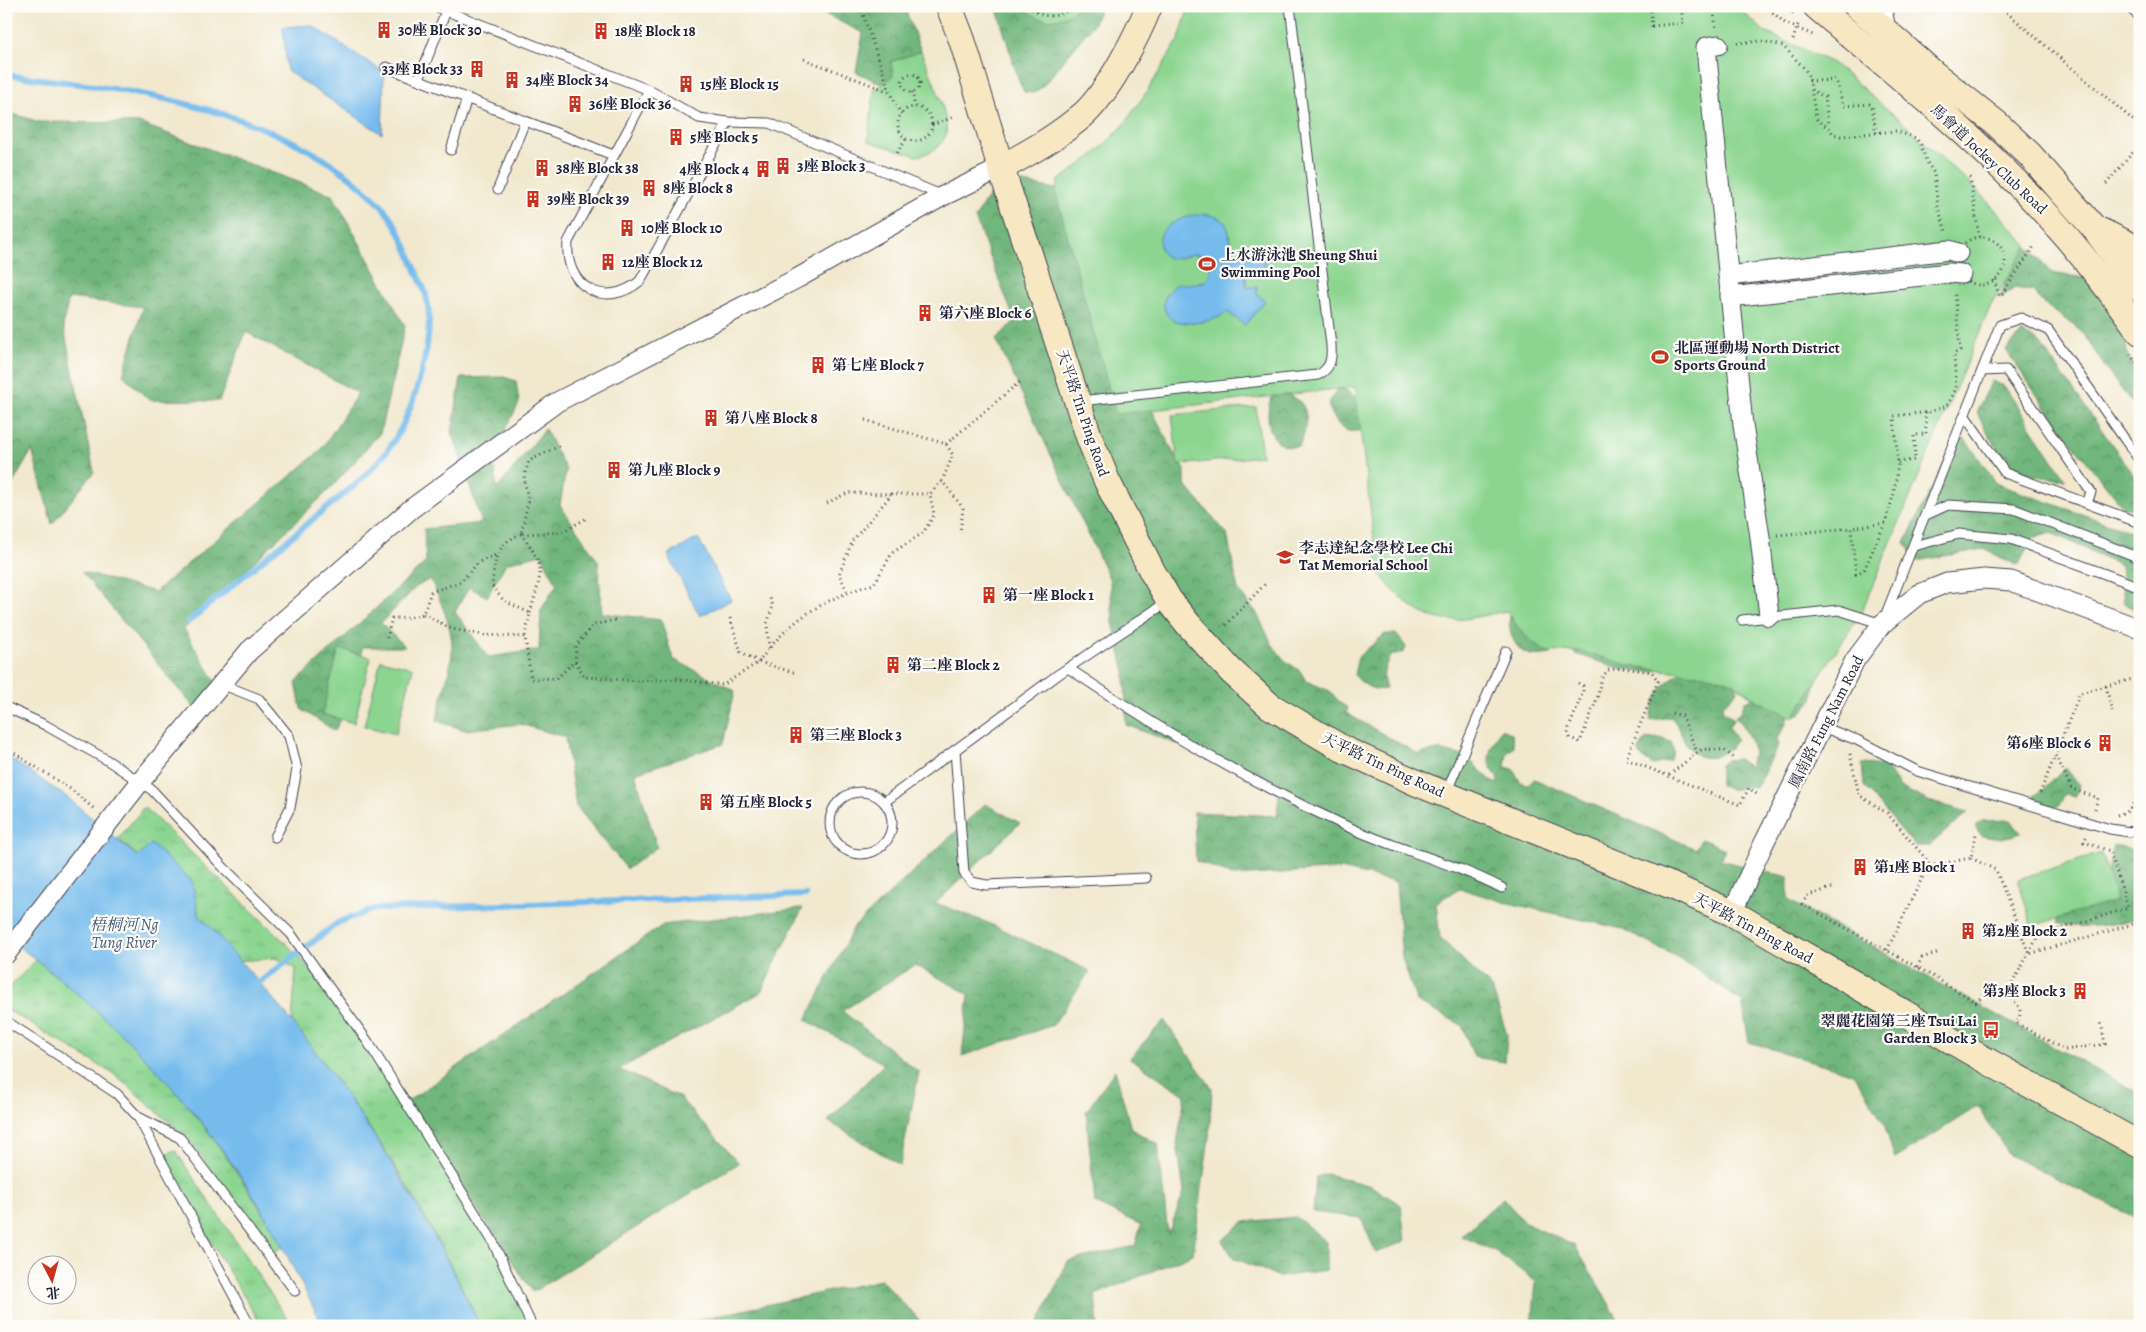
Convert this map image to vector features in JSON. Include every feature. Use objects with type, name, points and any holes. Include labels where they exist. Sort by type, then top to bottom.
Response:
[{"type":"street","name":"天平路 Tin Ping Road","points":[[949,6],[962,40],[1001,168],[1077,402],[1107,482],[1152,571],[1169,600],[1231,671],[1270,706],[1343,749],[1446,794],[1672,886],[1732,913],[1963,1048],[2140,1145]]},
{"type":"street","points":[[6,954],[141,782],[248,651],[411,509],[557,402],[798,278],[943,196],[1001,168],[1049,140],[1085,113],[1112,77],[1149,6]]},
{"type":"street","name":"馬會道 Jockey Club Road","points":[[1816,6],[1961,130],[2019,185],[2076,248],[2135,342]]},
{"type":"street","name":"馬會道 Jockey Club Road","points":[[1857,6],[1997,124],[2030,156],[2095,229],[2140,289]]},
{"type":"street","points":[[2135,6],[2140,10]]},
{"type":"street","points":[[1718,45],[1706,47],[1743,425],[1760,537],[1768,616]]},
{"type":"street","name":"馬會道 Jockey Club Road","points":[[2095,229],[2140,250]]},
{"type":"street","points":[[1728,276],[1949,250],[1957,243]]},
{"type":"street","points":[[1730,298],[1949,273],[1964,277]]},
{"type":"street","name":"鳳南路 Fung Nam Road","points":[[1732,913],[1763,845],[1855,660],[1882,624],[1918,594],[1947,583],[1984,579],[2011,580],[2140,629]]},
{"type":"lane","points":[[434,6],[649,90],[699,118],[728,122],[769,123],[943,196]]},
{"type":"lane","points":[[1077,402],[1318,375],[1329,366],[1332,359],[1331,345],[1290,6]]},
{"type":"lane","points":[[1886,6],[1893,37]]},
{"type":"lane","points":[[418,79],[446,11]]},
{"type":"lane","points":[[386,67],[613,155]]},
{"type":"lane","points":[[649,90],[572,231],[567,253],[573,274],[580,282],[599,293],[610,294],[632,288],[647,272],[728,122]]},
{"type":"lane","points":[[451,150],[468,98]]},
{"type":"lane","points":[[498,189],[525,121]]},
{"type":"lane","points":[[1742,620],[1839,610],[1882,624],[2000,325],[2022,318],[2048,330],[2140,461]]},
{"type":"lane","points":[[1982,371],[2006,370],[2091,492],[2087,503]]},
{"type":"lane","points":[[1964,416],[2005,474],[2140,523]]},
{"type":"lane","points":[[1926,515],[1948,505],[2014,509],[2140,558]]},
{"type":"lane","points":[[1914,546],[1959,534],[2011,539],[2140,587]]},
{"type":"lane","points":[[884,802],[1068,668],[1169,600]]},
{"type":"lane","points":[[1446,794],[1506,651]]},
{"type":"lane","points":[[1068,668],[1132,711],[1277,792],[1345,826],[1502,888]]},
{"type":"lane","points":[[221,683],[259,699],[288,736],[297,769],[290,808],[275,837]]},
{"type":"lane","points":[[6,707],[60,734],[152,790],[225,869],[291,934],[362,1034],[492,1240],[532,1326]]},
{"type":"lane","points":[[1822,726],[1857,740],[1917,771],[2110,830],[2130,832],[2140,829]]},
{"type":"lane","points":[[955,750],[961,852],[964,873],[972,882],[986,885],[1146,878]]},
{"type":"lane","points":[[864,792],[872,794],[884,802],[891,814],[892,823],[887,839],[877,849],[857,853],[848,851],[835,839],[830,821],[832,812],[842,798],[849,794],[864,792]]},
{"type":"lane","points":[[6,1021],[117,1094],[138,1117],[250,1326]]},
{"type":"lane","points":[[138,1117],[180,1138],[295,1291]]},
{"type":"path","points":[[860,6],[890,92],[901,114]]},
{"type":"path","points":[[1028,6],[1038,14],[1048,16],[1058,15],[1073,6]]},
{"type":"path","points":[[1650,6],[1652,26],[1682,23],[1681,6]]},
{"type":"path","points":[[1765,6],[1786,23],[1816,36]]},
{"type":"path","points":[[1785,6],[1800,19],[1793,40]]},
{"type":"path","points":[[1999,6],[2140,126]]},
{"type":"path","points":[[1718,45],[1761,41],[1783,46],[1805,69],[1816,118],[1819,123],[1828,126]]},
{"type":"path","points":[[804,58],[890,92]]},
{"type":"path","points":[[907,74],[916,75],[920,82],[919,88],[912,92],[906,91],[902,87],[903,78],[907,74]]},
{"type":"path","points":[[1809,81],[1836,80],[1843,106],[1869,104],[1872,106],[1876,132]]},
{"type":"path","points":[[1811,90],[1825,97],[1828,126],[1834,134],[1840,136],[1896,131],[1916,138],[1921,144],[1926,161],[1934,173],[1942,222],[1957,243],[1956,260],[1964,277],[1981,284],[1994,280],[2004,268],[2004,252],[1994,240],[1979,237],[1957,243]]},
{"type":"path","points":[[912,92],[915,107],[929,115],[932,125],[928,136],[923,140],[911,141],[906,139],[898,130],[898,119],[901,114],[915,107]]},
{"type":"path","points":[[932,125],[954,117]]},
{"type":"path","points":[[897,153],[906,139]]},
{"type":"path","points":[[2106,184],[2140,144]]},
{"type":"path","points":[[1970,177],[1979,237]]},
{"type":"path","points":[[1994,280],[2001,296],[2036,245]]},
{"type":"path","points":[[1851,528],[1856,574],[1864,570],[1885,524],[1894,494],[1898,462],[1894,416],[1925,412],[1947,406],[1956,388],[1954,354],[1960,350],[1955,294],[1964,277]]},
{"type":"path","points":[[2135,342],[2140,368]]},
{"type":"path","points":[[946,444],[1022,380]]},
{"type":"path","points":[[1898,462],[1915,460],[1914,435],[1926,434],[1925,412]]},
{"type":"path","points":[[827,503],[847,493],[930,494],[942,481],[953,454],[946,444],[866,420]]},
{"type":"path","points":[[559,446],[529,461],[524,476],[528,502],[521,534],[537,555],[542,571],[525,637],[531,678],[557,678],[575,660]]},
{"type":"path","points":[[942,481],[963,508],[960,533]]},
{"type":"path","points":[[847,591],[839,574],[854,540],[892,494]]},
{"type":"path","points":[[615,620],[594,625],[576,646],[575,660],[585,677],[638,681],[678,680],[723,685],[759,662],[769,648],[814,607],[847,591],[874,584],[892,553],[923,533],[934,515],[930,494]]},
{"type":"path","points":[[423,614],[431,592],[460,582],[479,562],[496,555],[508,540],[521,534],[562,532],[588,518]]},
{"type":"path","points":[[1760,537],[1885,524]]},
{"type":"path","points":[[496,555],[492,586],[504,601],[530,613]]},
{"type":"path","points":[[1226,625],[1267,582]]},
{"type":"path","points":[[769,648],[768,624],[773,606],[770,598]]},
{"type":"path","points":[[387,638],[392,618],[408,618],[423,614],[452,629],[485,636],[525,637]]},
{"type":"path","points":[[730,618],[741,652],[759,662],[796,673]]},
{"type":"path","points":[[1578,683],[1582,686],[1583,692],[1568,734],[1570,738],[1580,742],[1598,696],[1601,679],[1608,670],[1623,668],[1652,672],[1658,681],[1626,759],[1740,805],[1749,788],[1760,796]]},
{"type":"path","points":[[2040,793],[2080,693],[2140,677]]},
{"type":"path","points":[[2106,686],[2112,711]]},
{"type":"path","points":[[1672,712],[1682,716],[1697,752]]},
{"type":"path","points":[[6,748],[72,790],[94,809]]},
{"type":"path","points":[[1668,775],[1702,749],[1724,750],[1735,760]]},
{"type":"path","points":[[1850,754],[1859,795],[1887,813],[1931,865]]},
{"type":"path","points":[[2055,755],[2072,789],[2098,798],[2094,811],[2101,813]]},
{"type":"path","points":[[2109,815],[2130,811],[2140,791]]},
{"type":"path","points":[[2006,995],[2038,936],[2128,908],[2110,850],[2084,842],[2090,824]]},
{"type":"path","points":[[1971,858],[1976,834]]},
{"type":"path","points":[[1887,950],[1928,866],[1971,858],[1996,870],[2029,954]]},
{"type":"path","points":[[1832,888],[1808,895],[1802,904],[1887,950],[1976,1002],[1988,992],[1998,992],[2006,995],[2016,1002],[2020,1008],[2021,1016],[2016,1023],[2065,1050],[2105,1044],[2101,1022]]},
{"type":"path","points":[[2029,954],[2140,922]]},
{"type":"path","points":[[1917,967],[1922,958],[1940,952]]},
{"type":"green space","points":[[828,6],[904,6],[921,51],[891,62],[893,76],[882,84],[856,72],[863,33],[825,14]]},
{"type":"green space","points":[[996,6],[1023,6],[1028,12],[1033,6],[1101,6],[1094,23],[1042,87],[1033,93],[1024,92],[1019,81]]},
{"type":"green space","points":[[1023,6],[1079,6],[1065,16],[1051,20],[1036,16]]},
{"type":"green space","name":"北區運動場 North District Sports Ground","points":[[1189,6],[1736,6],[1765,32],[1833,63],[1900,120],[1982,195],[2027,245],[1991,305],[1861,613],[1793,717],[1758,701],[1734,683],[1712,676],[1631,666],[1582,651],[1545,652],[1522,633],[1507,611],[1449,620],[1427,615],[1408,604],[1391,588],[1378,571],[1355,387],[1116,414],[1056,194],[1058,181],[1095,154],[1122,127],[1148,90],[1179,39]]},
{"type":"green space","points":[[921,51],[939,95],[947,129],[943,141],[937,147],[926,154],[917,156],[868,141],[874,90],[893,76],[891,62]]},
{"type":"green space","points":[[6,112],[40,122],[139,123],[333,195],[405,326],[380,433],[333,486],[184,629],[224,696],[202,717],[82,572],[155,592],[321,450],[358,393],[246,332],[219,401],[149,400],[123,375],[143,307],[69,298],[63,324],[94,472],[52,524],[32,450],[8,492],[6,488],[6,384],[12,364],[6,355]]},
{"type":"green space","points":[[1018,182],[1061,190],[1148,402],[1174,454],[1185,469],[1185,485],[1227,534],[1238,590],[1256,612],[1272,644],[1284,660],[1300,671],[1306,681],[1330,691],[1341,704],[1348,708],[1346,713],[1418,754],[1438,750],[1465,756],[1493,782],[1498,784],[1498,777],[1490,765],[1490,753],[1501,729],[1512,734],[1514,747],[1507,753],[1505,767],[1513,769],[1521,783],[1528,784],[1534,779],[1696,849],[1701,839],[1725,849],[1720,860],[1788,877],[1788,900],[2140,1094],[2140,1220],[2009,1155],[1978,1106],[1895,1159],[1884,1123],[1854,1074],[1749,1042],[1742,1002],[1681,959],[1623,929],[1504,902],[1459,888],[1436,903],[1440,938],[1492,988],[1507,1035],[1505,1062],[1474,1057],[1462,1025],[1417,1002],[1402,958],[1396,882],[1341,869],[1235,876],[1196,861],[1194,812],[1277,816],[1280,782],[1126,725],[1125,672],[1113,622],[1110,580],[996,339],[1015,321],[975,218],[989,195]]},
{"type":"green space","points":[[1982,195],[2051,273],[2085,278],[2123,329],[2128,357],[2140,374],[2140,413],[2111,376],[2082,332],[2042,302],[2033,291],[2015,288],[2000,298],[2016,262],[2014,253]]},
{"type":"green space","points":[[2022,332],[2040,343],[2140,484],[2140,510],[2123,507],[2056,423],[2006,350]]},
{"type":"green space","points":[[504,377],[516,381],[519,403],[493,454],[497,489],[545,429],[566,470],[560,505],[598,561],[602,613],[661,620],[673,659],[735,691],[723,744],[635,773],[657,847],[627,869],[576,806],[565,737],[520,724],[465,730],[437,721],[451,662],[452,644],[446,615],[430,579],[416,587],[381,623],[405,647],[362,647],[361,672],[335,731],[301,709],[296,682],[426,562],[424,529],[482,523],[452,432],[461,378]],"holes":[[[541,554],[557,584],[541,610],[539,650],[488,657],[455,612],[469,587],[487,597],[506,563]]]},
{"type":"green space","points":[[1992,381],[2004,386],[2066,480],[2025,473],[2013,466],[1998,449],[1977,411]]},
{"type":"green space","points":[[1337,389],[1346,390],[1363,403],[1366,419],[1360,430],[1348,431],[1343,429],[1333,416],[1328,405]]},
{"type":"green space","points":[[1283,393],[1299,401],[1306,414],[1305,429],[1299,446],[1289,447],[1282,444],[1271,432],[1268,414],[1269,405],[1272,397]]},
{"type":"green space","points":[[1256,407],[1262,456],[1178,465],[1172,415]]},
{"type":"green space","points":[[1956,439],[1965,439],[1997,484],[2140,535],[2140,612],[2124,603],[2121,565],[2052,533],[2033,538],[2018,566],[1984,549],[1916,561],[1905,543]]},
{"type":"green space","points":[[1513,607],[1557,642],[1551,654],[1531,655],[1524,652],[1514,642],[1510,627]]},
{"type":"green space","points":[[1385,634],[1396,634],[1406,647],[1404,652],[1390,656],[1388,660],[1383,676],[1386,689],[1376,689],[1365,684],[1354,675],[1358,657]]},
{"type":"green space","points":[[1571,648],[1664,667],[1655,671],[1633,671],[1575,654]]},
{"type":"green space","points":[[339,649],[371,657],[354,723],[322,714]]},
{"type":"green space","points":[[381,660],[413,668],[396,734],[364,726]]},
{"type":"green space","points":[[1683,672],[1708,675],[1816,676],[1813,699],[1799,715],[1788,715],[1786,724],[1776,740],[1778,745],[1759,783],[1755,787],[1731,789],[1720,785],[1720,765],[1726,760],[1738,759],[1749,767],[1752,760],[1753,753],[1750,740],[1744,728],[1735,717],[1741,711],[1745,701],[1753,698],[1735,684],[1738,691],[1722,706],[1723,711],[1734,719],[1728,727],[1737,740],[1722,754],[1709,758],[1697,755],[1685,742],[1671,717],[1650,720],[1656,697],[1660,691],[1676,675]]},
{"type":"green space","points":[[1659,738],[1671,742],[1674,751],[1670,761],[1653,765],[1640,756],[1639,750],[1646,739]]},
{"type":"green space","points":[[1862,764],[1886,766],[1900,787],[1928,801],[1968,812],[1929,846],[1915,846],[1864,786]]},
{"type":"green space","points":[[2065,767],[2079,785],[2075,797],[2066,794],[2058,806],[2041,808],[2033,797],[2052,782]]},
{"type":"green space","points":[[985,804],[1020,823],[936,903],[988,923],[1090,971],[1053,1025],[962,1056],[969,994],[915,965],[842,1011],[919,1072],[900,1165],[828,1121],[884,1064],[806,1020],[854,927]]},
{"type":"green space","points":[[144,807],[299,956],[371,1047],[492,1240],[533,1326],[480,1326],[444,1252],[404,1181],[336,1080],[292,1022],[296,969],[276,958],[239,961],[199,916],[191,881],[151,845],[139,857],[118,839]]},
{"type":"green space","points":[[2011,820],[2021,833],[2002,839],[1982,836],[1975,827],[1982,821]]},
{"type":"green space","points":[[2114,845],[2128,848],[2140,857],[2140,917],[2098,926],[2077,926],[2057,923],[2057,907],[2093,878],[2108,871]]},
{"type":"green space","points":[[2102,853],[2116,901],[2032,926],[2018,879]]},
{"type":"green space","points":[[803,908],[760,993],[619,1069],[679,1097],[739,1163],[533,1292],[405,1103],[663,925]]},
{"type":"green space","points":[[37,959],[120,1031],[195,1113],[250,1192],[283,1246],[274,1253],[190,1141],[117,1076],[6,1009],[6,991]]},
{"type":"green space","points":[[1164,1020],[1212,1088],[1209,1137],[1193,1254],[1095,1295],[1098,1326],[1037,1326],[1068,1261],[1135,1246],[1141,1225],[1095,1203],[1086,1112],[1115,1070],[1131,1129],[1158,1144],[1168,1235],[1184,1192],[1177,1144],[1185,1095],[1130,1058]]},
{"type":"green space","points":[[175,1150],[292,1326],[262,1326],[159,1157]]},
{"type":"green space","points":[[1327,1174],[1371,1186],[1401,1205],[1405,1241],[1376,1253],[1361,1218],[1313,1212],[1316,1177]]},
{"type":"green space","points":[[1503,1198],[1525,1223],[1575,1246],[1618,1319],[1617,1326],[1532,1326],[1536,1282],[1497,1252],[1461,1236]]},
{"type":"green space","points":[[1296,1217],[1326,1241],[1326,1270],[1280,1277],[1234,1258],[1222,1241],[1243,1222]]},
{"type":"green space","points":[[881,1280],[925,1326],[669,1326]]},
{"type":"water","points":[[311,25],[384,72],[382,134],[287,71],[283,27]]},
{"type":"water","points":[[1200,214],[1213,216],[1226,223],[1232,248],[1236,255],[1258,247],[1266,265],[1245,274],[1247,287],[1257,287],[1257,294],[1265,301],[1245,325],[1227,312],[1219,318],[1194,323],[1177,321],[1170,318],[1166,313],[1165,299],[1170,289],[1179,284],[1205,281],[1210,271],[1208,263],[1200,255],[1193,254],[1173,259],[1166,257],[1161,249],[1160,239],[1162,233],[1172,223]]},
{"type":"water","points":[[698,538],[731,600],[700,616],[668,555]]},
{"type":"water","name":"梧桐河 Ng Tung River","points":[[6,756],[68,798],[138,857],[151,844],[192,881],[199,916],[212,928],[293,1023],[371,1131],[440,1246],[480,1326],[323,1326],[261,1208],[226,1155],[199,1120],[171,1086],[109,1022],[76,992],[6,937]]},
{"type":"waterway","points":[[6,75],[153,96],[203,108],[251,124],[297,144],[339,169],[383,208],[400,234],[425,292],[429,312],[426,352],[415,394],[399,432],[390,447],[382,458],[354,486],[189,621]]},
{"type":"waterway","points":[[252,988],[339,922],[374,909],[806,895]]},
{"type":"place","name":"30座 Block 30","points":[[384,30]]},
{"type":"place","name":"18座 Block 18","points":[[601,31]]},
{"type":"place","name":"33座 Block 33","points":[[477,69]]},
{"type":"place","name":"34座 Block 34","points":[[512,80]]},
{"type":"place","name":"15座 Block 15","points":[[686,84]]},
{"type":"place","name":"36座 Block 36","points":[[575,104]]},
{"type":"place","name":"5座 Block 5","points":[[676,137]]},
{"type":"place","name":"3座 Block 3","points":[[783,166]]},
{"type":"place","name":"38座 Block 38","points":[[542,168]]},
{"type":"place","name":"4座 Block 4","points":[[763,169]]},
{"type":"place","name":"8座 Block 8","points":[[649,188]]},
{"type":"place","name":"39座 Block 39","points":[[533,199]]},
{"type":"place","name":"10座 Block 10","points":[[627,228]]},
{"type":"place","name":"12座 Block 12","points":[[608,262]]},
{"type":"place","name":"上水游泳池 Sheung Shui Swimming Pool","points":[[1207,264]]},
{"type":"place","name":"第六座 Block 6","points":[[925,313]]},
{"type":"place","name":"北區運動場 North District Sports Ground","points":[[1660,357]]},
{"type":"place","name":"第七座 Block 7","points":[[818,365]]},
{"type":"place","name":"第八座 Block 8","points":[[711,418]]},
{"type":"place","name":"第九座 Block 9","points":[[614,470]]},
{"type":"place","name":"李志達紀念學校 Lee Chi Tat Memorial School","points":[[1285,557]]},
{"type":"place","name":"第一座 Block 1","points":[[989,595]]},
{"type":"place","name":"第二座 Block 2","points":[[893,665]]},
{"type":"place","name":"第三座 Block 3","points":[[796,735]]},
{"type":"place","name":"第6座 Block 6","points":[[2105,743]]},
{"type":"place","name":"第五座 Block 5","points":[[706,802]]},
{"type":"place","name":"第1座 Block 1","points":[[1860,867]]},
{"type":"place","name":"第2座 Block 2","points":[[1968,931]]},
{"type":"place","name":"第3座 Block 3","points":[[2080,991]]},
{"type":"place","name":"翠麗花園第三座 Tsui Lai Garden Block 3","points":[[1991,1030]]}]
